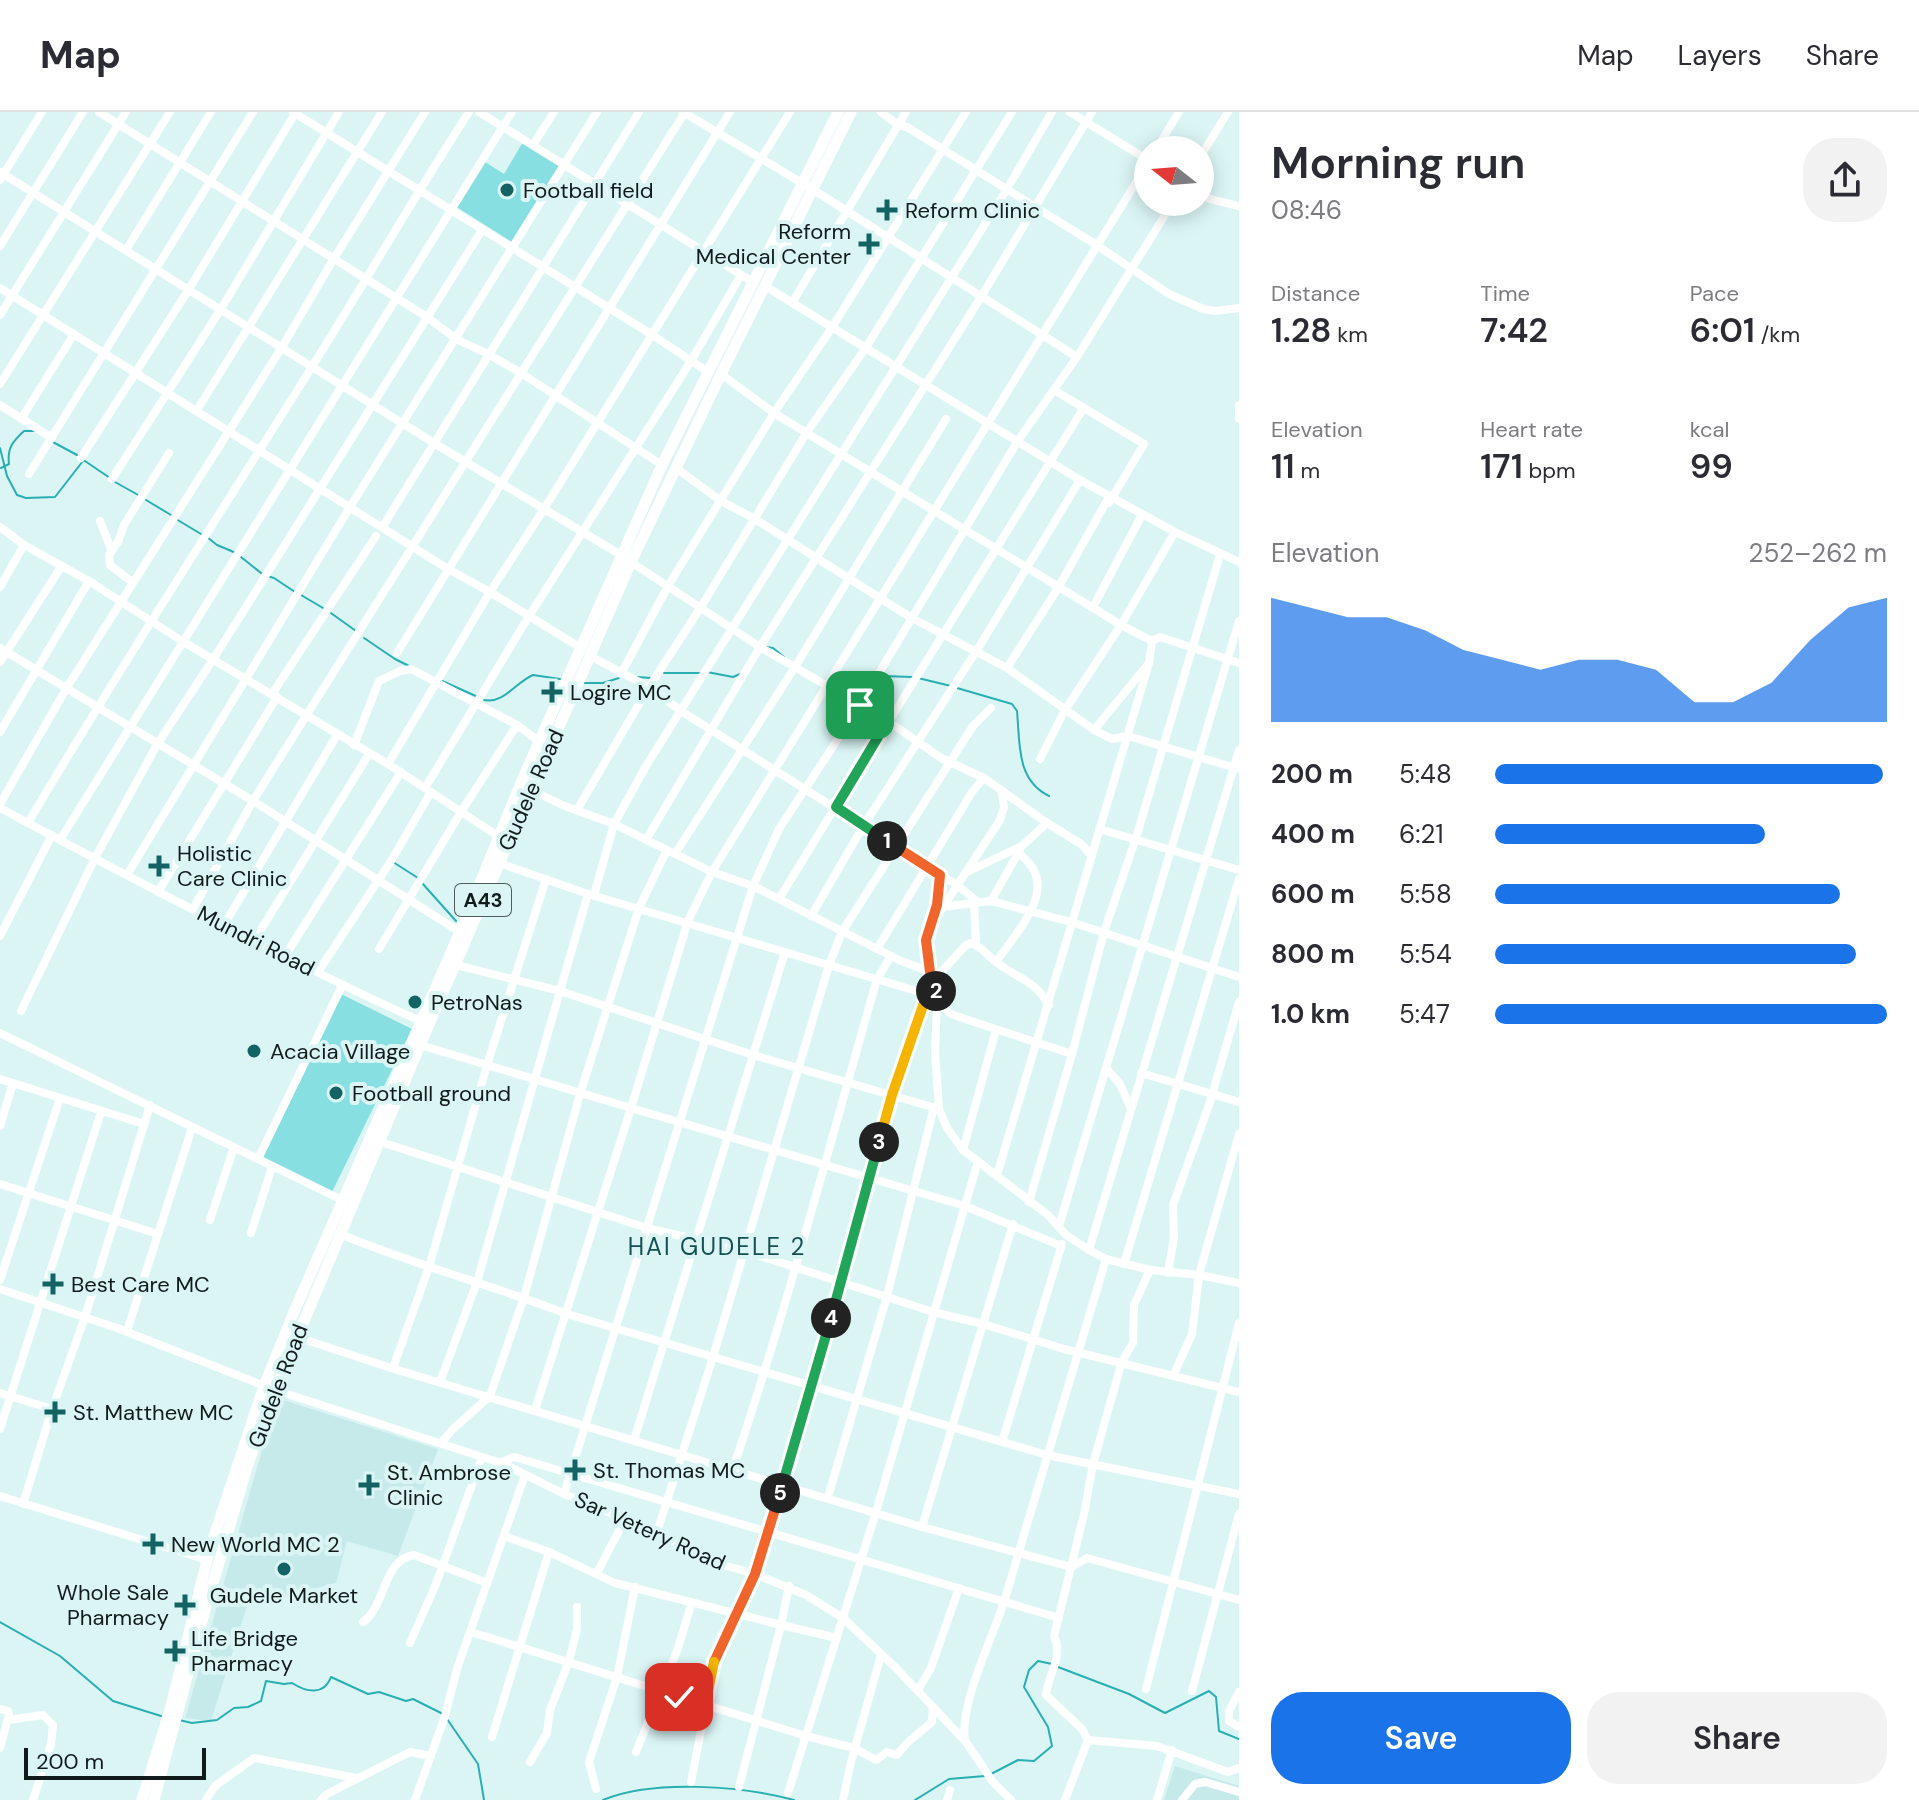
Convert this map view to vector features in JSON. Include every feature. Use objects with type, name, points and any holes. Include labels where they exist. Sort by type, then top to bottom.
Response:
[{"type":"highway","name":"Gudele Road","points":[[626,558],[676,468],[721,374],[838,112]]},
{"type":"highway","name":"Gudele Road","points":[[806,186],[851,112]]},
{"type":"highway","name":"Gudele Road","points":[[174,1712],[269,1388],[297,1337],[381,1142],[498,836],[526,787],[586,652],[662,465],[708,372],[759,284]]},
{"type":"highway","name":"Gudele Road","points":[[174,1712],[207,1560],[342,1200],[425,1023],[456,965],[499,863],[540,742],[586,652]]},
{"type":"highway","name":"A43","points":[[154,1800],[174,1712]]},
{"type":"highway","name":"A43","points":[[142,1800],[167,1739]]},
{"type":"street","points":[[42,112],[1,176],[34,191],[434,443],[626,558],[760,647],[860,705],[866,725],[880,734]]},
{"type":"street","points":[[0,246],[83,112]]},
{"type":"street","points":[[99,112],[427,317],[456,339],[521,373],[662,465]]},
{"type":"street","points":[[0,315],[126,112]]},
{"type":"street","points":[[0,384],[170,112]]},
{"type":"street","points":[[126,250],[211,112]]},
{"type":"street","points":[[29,474],[253,112]]},
{"type":"street","points":[[81,458],[189,289],[295,112],[708,372]]},
{"type":"street","points":[[112,479],[221,309],[339,112]]},
{"type":"street","points":[[197,410],[382,112]]},
{"type":"street","points":[[0,806],[66,689],[282,347],[425,112]]},
{"type":"street","points":[[28,823],[96,707],[206,537],[469,112]]},
{"type":"street","points":[[479,112],[1109,500],[1239,562]]},
{"type":"street","points":[[0,936],[56,838],[344,386],[512,112]]},
{"type":"street","points":[[533,145],[554,112]]},
{"type":"street","points":[[127,875],[350,507],[597,112]]},
{"type":"street","points":[[383,526],[639,112]]},
{"type":"street","points":[[193,909],[253,801],[684,112],[1077,357]]},
{"type":"street","points":[[397,653],[730,112]]},
{"type":"street","points":[[388,764],[490,592],[790,112]]},
{"type":"street","points":[[881,112],[1098,246],[1169,294],[1203,309],[1239,308]]},
{"type":"street","points":[[792,303],[906,112]]},
{"type":"street","points":[[621,674],[668,586],[774,413],[831,329],[966,112]]},
{"type":"street","points":[[577,810],[649,687],[807,432],[865,349],[1012,112]]},
{"type":"street","points":[[440,1382],[477,1282],[560,991],[614,824],[646,766],[1052,112]]},
{"type":"street","points":[[1070,112],[1134,153]]},
{"type":"street","points":[[646,840],[760,647],[981,297],[1092,112]]},
{"type":"street","points":[[1164,136],[1179,112]]},
{"type":"street","points":[[1213,136],[1228,112]]},
{"type":"street","points":[[535,1410],[688,921],[712,872],[773,769],[1134,186]]},
{"type":"street","points":[[1214,200],[1239,206]]},
{"type":"street","points":[[564,1494],[753,886],[779,829],[860,705],[1017,442],[1077,357],[1165,216]]},
{"type":"street","points":[[21,1011],[94,860],[158,743],[482,230]]},
{"type":"street","points":[[318,972],[378,880],[475,705],[529,616],[691,361],[741,275]]},
{"type":"street","points":[[0,288],[448,569],[621,674],[649,687],[681,711],[957,885],[976,902],[976,944]]},
{"type":"street","points":[[21,419],[74,334]]},
{"type":"street","points":[[721,374],[774,413],[842,452],[1058,588],[1152,641]]},
{"type":"street","points":[[1007,668],[1144,444],[1054,390]]},
{"type":"street","points":[[0,405],[52,438]]},
{"type":"street","points":[[1239,405],[1239,419]]},
{"type":"street","points":[[779,899],[1083,409]]},
{"type":"street","points":[[441,1443],[490,1396],[524,1297],[580,1094],[639,908],[671,852],[743,749],[795,667],[946,419]]},
{"type":"street","points":[[132,582],[110,565],[111,549],[169,453]]},
{"type":"street","points":[[676,468],[721,501],[755,519],[910,617],[1007,668],[1094,730],[1112,739],[1128,736],[1236,768]]},
{"type":"street","points":[[811,916],[864,825],[920,743],[948,692],[976,652],[1080,480]]},
{"type":"street","points":[[1093,607],[1142,515]]},
{"type":"street","points":[[100,521],[111,549]]},
{"type":"street","points":[[0,527],[24,545],[89,581],[182,641],[401,772],[498,836]]},
{"type":"street","points":[[1040,759],[1065,710],[1121,625],[1175,532]]},
{"type":"street","points":[[158,892],[274,696],[376,536]]},
{"type":"street","points":[[0,587],[24,545]]},
{"type":"street","points":[[1029,1202],[1104,932],[1136,838],[1220,555]]},
{"type":"street","points":[[0,662],[3,650],[61,567]]},
{"type":"street","points":[[0,732],[89,581]]},
{"type":"street","points":[[1059,1226],[1239,621]]},
{"type":"street","points":[[1152,641],[1160,637],[1239,663]]},
{"type":"street","points":[[997,1175],[1128,736],[1149,663],[1152,641]]},
{"type":"street","points":[[3,650],[347,859],[460,932]]},
{"type":"street","points":[[1094,730],[1149,663]]},
{"type":"street","points":[[354,745],[379,681],[411,669],[517,725],[540,742]]},
{"type":"street","points":[[657,1532],[713,1357],[829,965],[842,932],[973,726],[991,708]]},
{"type":"street","points":[[379,949],[517,725]]},
{"type":"street","points":[[880,734],[895,726],[950,763],[984,778],[1081,844],[1092,856]]},
{"type":"street","points":[[224,925],[337,735]]},
{"type":"street","points":[[1089,1250],[1239,750]]},
{"type":"street","points":[[254,941],[369,754]]},
{"type":"street","points":[[285,956],[401,772]]},
{"type":"street","points":[[877,949],[972,792],[984,778]]},
{"type":"street","points":[[526,787],[614,824],[712,872],[753,886],[931,976]]},
{"type":"street","points":[[933,920],[1000,820],[1004,807],[1002,793]]},
{"type":"street","name":"Mundri Road","points":[[0,806],[94,860],[342,986],[425,1023]]},
{"type":"street","points":[[991,901],[1020,850],[1047,823]]},
{"type":"street","points":[[1099,829],[1239,870]]},
{"type":"street","points":[[965,873],[997,855],[1020,850]]},
{"type":"street","points":[[996,962],[1031,912],[1039,884],[1032,863],[1020,850]]},
{"type":"street","points":[[499,863],[591,894],[927,994],[951,1014],[1072,1054]]},
{"type":"street","points":[[828,1497],[887,1296],[937,1108],[937,1003],[926,940],[933,920],[940,875]]},
{"type":"street","points":[[393,1368],[429,1267],[487,1065],[546,879]]},
{"type":"street","points":[[1124,1264],[1239,879]]},
{"type":"street","points":[[942,907],[991,901],[1104,932],[1239,977]]},
{"type":"street","points":[[931,976],[965,946],[976,944],[996,962],[1038,987],[1049,1005]]},
{"type":"street","points":[[634,1440],[785,952]]},
{"type":"street","points":[[733,1469],[765,1373],[877,979],[891,956]]},
{"type":"street","points":[[456,965],[560,991],[753,1055],[937,1108],[963,1150],[1059,1226],[1066,1235],[1089,1250],[1106,1259],[1150,1270],[1239,1283]]},
{"type":"street","points":[[258,1159],[342,986]]},
{"type":"street","points":[[691,1782],[715,1659],[755,1574],[841,1284],[892,1095],[927,994]]},
{"type":"street","points":[[1168,1273],[1174,1237],[1173,1205],[1209,1105],[1239,1002]]},
{"type":"street","points":[[963,1150],[996,1030]]},
{"type":"street","points":[[0,1033],[342,1200]]},
{"type":"street","points":[[420,1045],[965,1206],[1061,1246]]},
{"type":"street","points":[[1106,1068],[1120,1084],[1131,1110]]},
{"type":"street","points":[[1141,1073],[1239,1102]]},
{"type":"street","points":[[0,1079],[144,1124]]},
{"type":"street","points":[[0,1126],[13,1083]]},
{"type":"street","points":[[0,1280],[60,1098]]},
{"type":"street","points":[[23,1504],[150,1105]]},
{"type":"street","points":[[0,1429],[101,1112]]},
{"type":"street","points":[[127,1331],[192,1128]]},
{"type":"street","points":[[1174,1374],[1192,1334],[1199,1275],[1239,1134]]},
{"type":"street","points":[[381,1142],[647,1228],[745,1251],[933,1312],[1239,1392]]},
{"type":"street","points":[[210,1220],[234,1147]]},
{"type":"street","points":[[788,1793],[876,1512],[978,1161]]},
{"type":"street","points":[[251,1233],[272,1167]]},
{"type":"street","points":[[0,1184],[158,1234]]},
{"type":"street","points":[[922,1527],[1013,1224]]},
{"type":"street","points":[[340,1234],[399,1258],[524,1297],[567,1314],[811,1387],[1047,1455],[1239,1494]]},
{"type":"street","points":[[1002,1442],[1066,1235]]},
{"type":"street","points":[[966,1742],[963,1727],[1106,1259]]},
{"type":"street","points":[[1065,1800],[1088,1740],[1082,1729],[1046,1695],[1056,1660],[1058,1644],[1054,1636],[1093,1464],[1122,1361],[1132,1348],[1133,1309],[1150,1270]]},
{"type":"street","name":"Sar Vetery Road","points":[[0,1289],[127,1331],[269,1388],[500,1463],[564,1494],[657,1532],[709,1561],[789,1586],[830,1607],[918,1690],[966,1742],[993,1782],[1011,1800]]},
{"type":"street","points":[[1146,1689],[1239,1323]]},
{"type":"street","points":[[297,1337],[922,1527],[1071,1567],[1087,1558],[1239,1600]]},
{"type":"street","points":[[0,1393],[52,1409]]},
{"type":"street","points":[[410,1643],[443,1566],[482,1457]]},
{"type":"street","points":[[500,1463],[514,1457],[1059,1618]]},
{"type":"street","points":[[415,1800],[525,1475]]},
{"type":"street","points":[[0,1496],[207,1560]]},
{"type":"street","points":[[1192,1691],[1239,1514]]},
{"type":"street","points":[[597,1573],[625,1519]]},
{"type":"street","points":[[504,1536],[549,1552],[615,1583],[837,1638]]},
{"type":"street","points":[[492,1737],[549,1552]]},
{"type":"street","points":[[363,1622],[377,1608],[393,1569],[406,1556],[414,1555],[487,1583]]},
{"type":"street","points":[[739,1787],[789,1586]]},
{"type":"street","points":[[596,1789],[589,1762],[617,1677],[635,1587]]},
{"type":"street","points":[[918,1690],[931,1668],[959,1588]]},
{"type":"street","points":[[636,1752],[662,1691],[692,1602]]},
{"type":"street","points":[[530,1762],[547,1733],[550,1710],[569,1661],[577,1629],[577,1607]]},
{"type":"street","points":[[471,1632],[756,1721],[854,1748],[876,1760],[887,1752],[897,1755],[932,1722],[933,1707]]},
{"type":"street","points":[[843,1800],[854,1748],[881,1655]]},
{"type":"street","points":[[1239,1692],[1228,1716],[1229,1721],[1239,1727]]},
{"type":"street","points":[[0,1709],[9,1713],[0,1748]]},
{"type":"street","points":[[8,1720],[43,1715],[53,1725],[51,1744],[33,1800]]},
{"type":"street","points":[[1088,1740],[1157,1746],[1228,1772],[1239,1768]]},
{"type":"street","points":[[1157,1800],[1172,1750]]},
{"type":"street","points":[[321,1800],[356,1778],[410,1752],[431,1756]]},
{"type":"street","points":[[206,1800],[215,1786],[254,1758],[356,1778]]},
{"type":"street","points":[[1182,1800],[1195,1784],[1205,1782],[1239,1792]]},
{"type":"street","points":[[947,1800],[950,1790]]},
{"type":"shaded area","name":"Football field","points":[[523,142],[563,166],[515,244],[455,206],[485,162],[504,174]]},
{"type":"shaded area","name":"Football ground","points":[[341,994],[412,1029],[332,1192],[261,1157]]},
{"type":"shaded area","name":"Gudele Market","points":[[277,1398],[438,1449],[398,1556],[347,1541],[336,1583],[247,1606],[211,1721],[185,1718]]},
{"type":"shaded area","points":[[1175,1766],[1239,1786],[1239,1800],[1164,1800]]},
{"type":"waterway","points":[[1,468],[9,464],[10,449],[17,438],[24,431],[35,431]]},
{"type":"waterway","points":[[51,441],[77,455]]},
{"type":"waterway","points":[[0,448],[7,476],[17,495],[26,498],[55,497],[83,461]]},
{"type":"waterway","points":[[82,459],[110,478]]},
{"type":"waterway","points":[[115,482],[140,496]]},
{"type":"waterway","points":[[146,500],[171,515]]},
{"type":"waterway","points":[[176,519],[201,534]]},
{"type":"waterway","points":[[207,537],[236,553]]},
{"type":"waterway","points":[[241,557],[261,573]]},
{"type":"waterway","points":[[267,576],[295,592]]},
{"type":"waterway","points":[[301,595],[323,608]]},
{"type":"waterway","points":[[328,611],[356,631]]},
{"type":"waterway","points":[[364,638],[409,666]]},
{"type":"waterway","points":[[766,647],[773,648],[784,657]]},
{"type":"waterway","points":[[707,672],[733,677],[740,674]]},
{"type":"waterway","points":[[664,673],[701,673]]},
{"type":"waterway","points":[[484,700],[504,696],[533,675],[560,679]]},
{"type":"waterway","points":[[883,676],[912,677]]},
{"type":"waterway","points":[[637,677],[651,678]]},
{"type":"waterway","points":[[582,683],[603,683],[619,678]]},
{"type":"waterway","points":[[918,678],[951,686]]},
{"type":"waterway","points":[[440,680],[478,697]]},
{"type":"waterway","points":[[851,696],[860,694],[870,682]]},
{"type":"waterway","points":[[957,688],[1012,704],[1017,711],[1025,771],[1038,789],[1049,796]]},
{"type":"waterway","points":[[393,862],[418,878]]},
{"type":"waterway","points":[[422,883],[456,921]]},
{"type":"waterway","points":[[0,1622],[60,1656],[113,1701],[161,1716]]},
{"type":"waterway","points":[[991,1774],[1018,1760],[1034,1761],[1052,1746],[1048,1727],[1024,1687],[1029,1670],[1038,1661],[1052,1664]]},
{"type":"waterway","points":[[1058,1667],[1129,1694],[1165,1713],[1209,1691],[1216,1697],[1219,1731],[1239,1739]]},
{"type":"waterway","points":[[179,1720],[192,1723],[217,1720],[234,1708],[248,1707],[261,1701],[266,1681],[319,1690],[331,1677],[368,1694],[379,1692],[406,1701],[413,1699],[443,1714]]},
{"type":"waterway","points":[[447,1719],[478,1764],[484,1800]]},
{"type":"waterway","points":[[915,1800],[949,1779],[985,1776]]},
{"type":"waterway","points":[[603,1800],[623,1793],[672,1787],[724,1788],[794,1800]]},
{"type":"place","name":"Football field","points":[[507,190]]},
{"type":"place","name":"Reform Clinic","points":[[887,210]]},
{"type":"place","name":"Reform Medical Center","points":[[869,244]]},
{"type":"place","name":"Logire MC","points":[[552,692]]},
{"type":"place","name":"Holistic Care Clinic","points":[[159,866]]},
{"type":"place","name":"PetroNas","points":[[415,1002]]},
{"type":"place","name":"Acacia Village","points":[[254,1051]]},
{"type":"place","name":"Football ground","points":[[336,1093]]},
{"type":"place","name":"Best Care MC","points":[[53,1284]]},
{"type":"place","name":"St. Matthew MC","points":[[55,1412]]},
{"type":"place","name":"St. Thomas MC","points":[[575,1470]]},
{"type":"place","name":"St. Ambrose Clinic","points":[[369,1485]]},
{"type":"place","name":"New World MC 2","points":[[153,1544]]},
{"type":"place","name":"Gudele Market","points":[[284,1569]]},
{"type":"place","name":"Whole Sale Pharmacy","points":[[185,1605]]},
{"type":"place","name":"Life Bridge Pharmacy","points":[[175,1651]]},
{"type":"district","name":"HAI GUDELE 2","points":[[717,1246]]},
{"type":"route","points":[[679,1697],[705,1705],[715,1659],[755,1574],[841,1284],[892,1095],[927,994],[937,1003],[926,940],[937,905],[940,875],[836,807],[878,737],[866,725],[860,705]]}]
